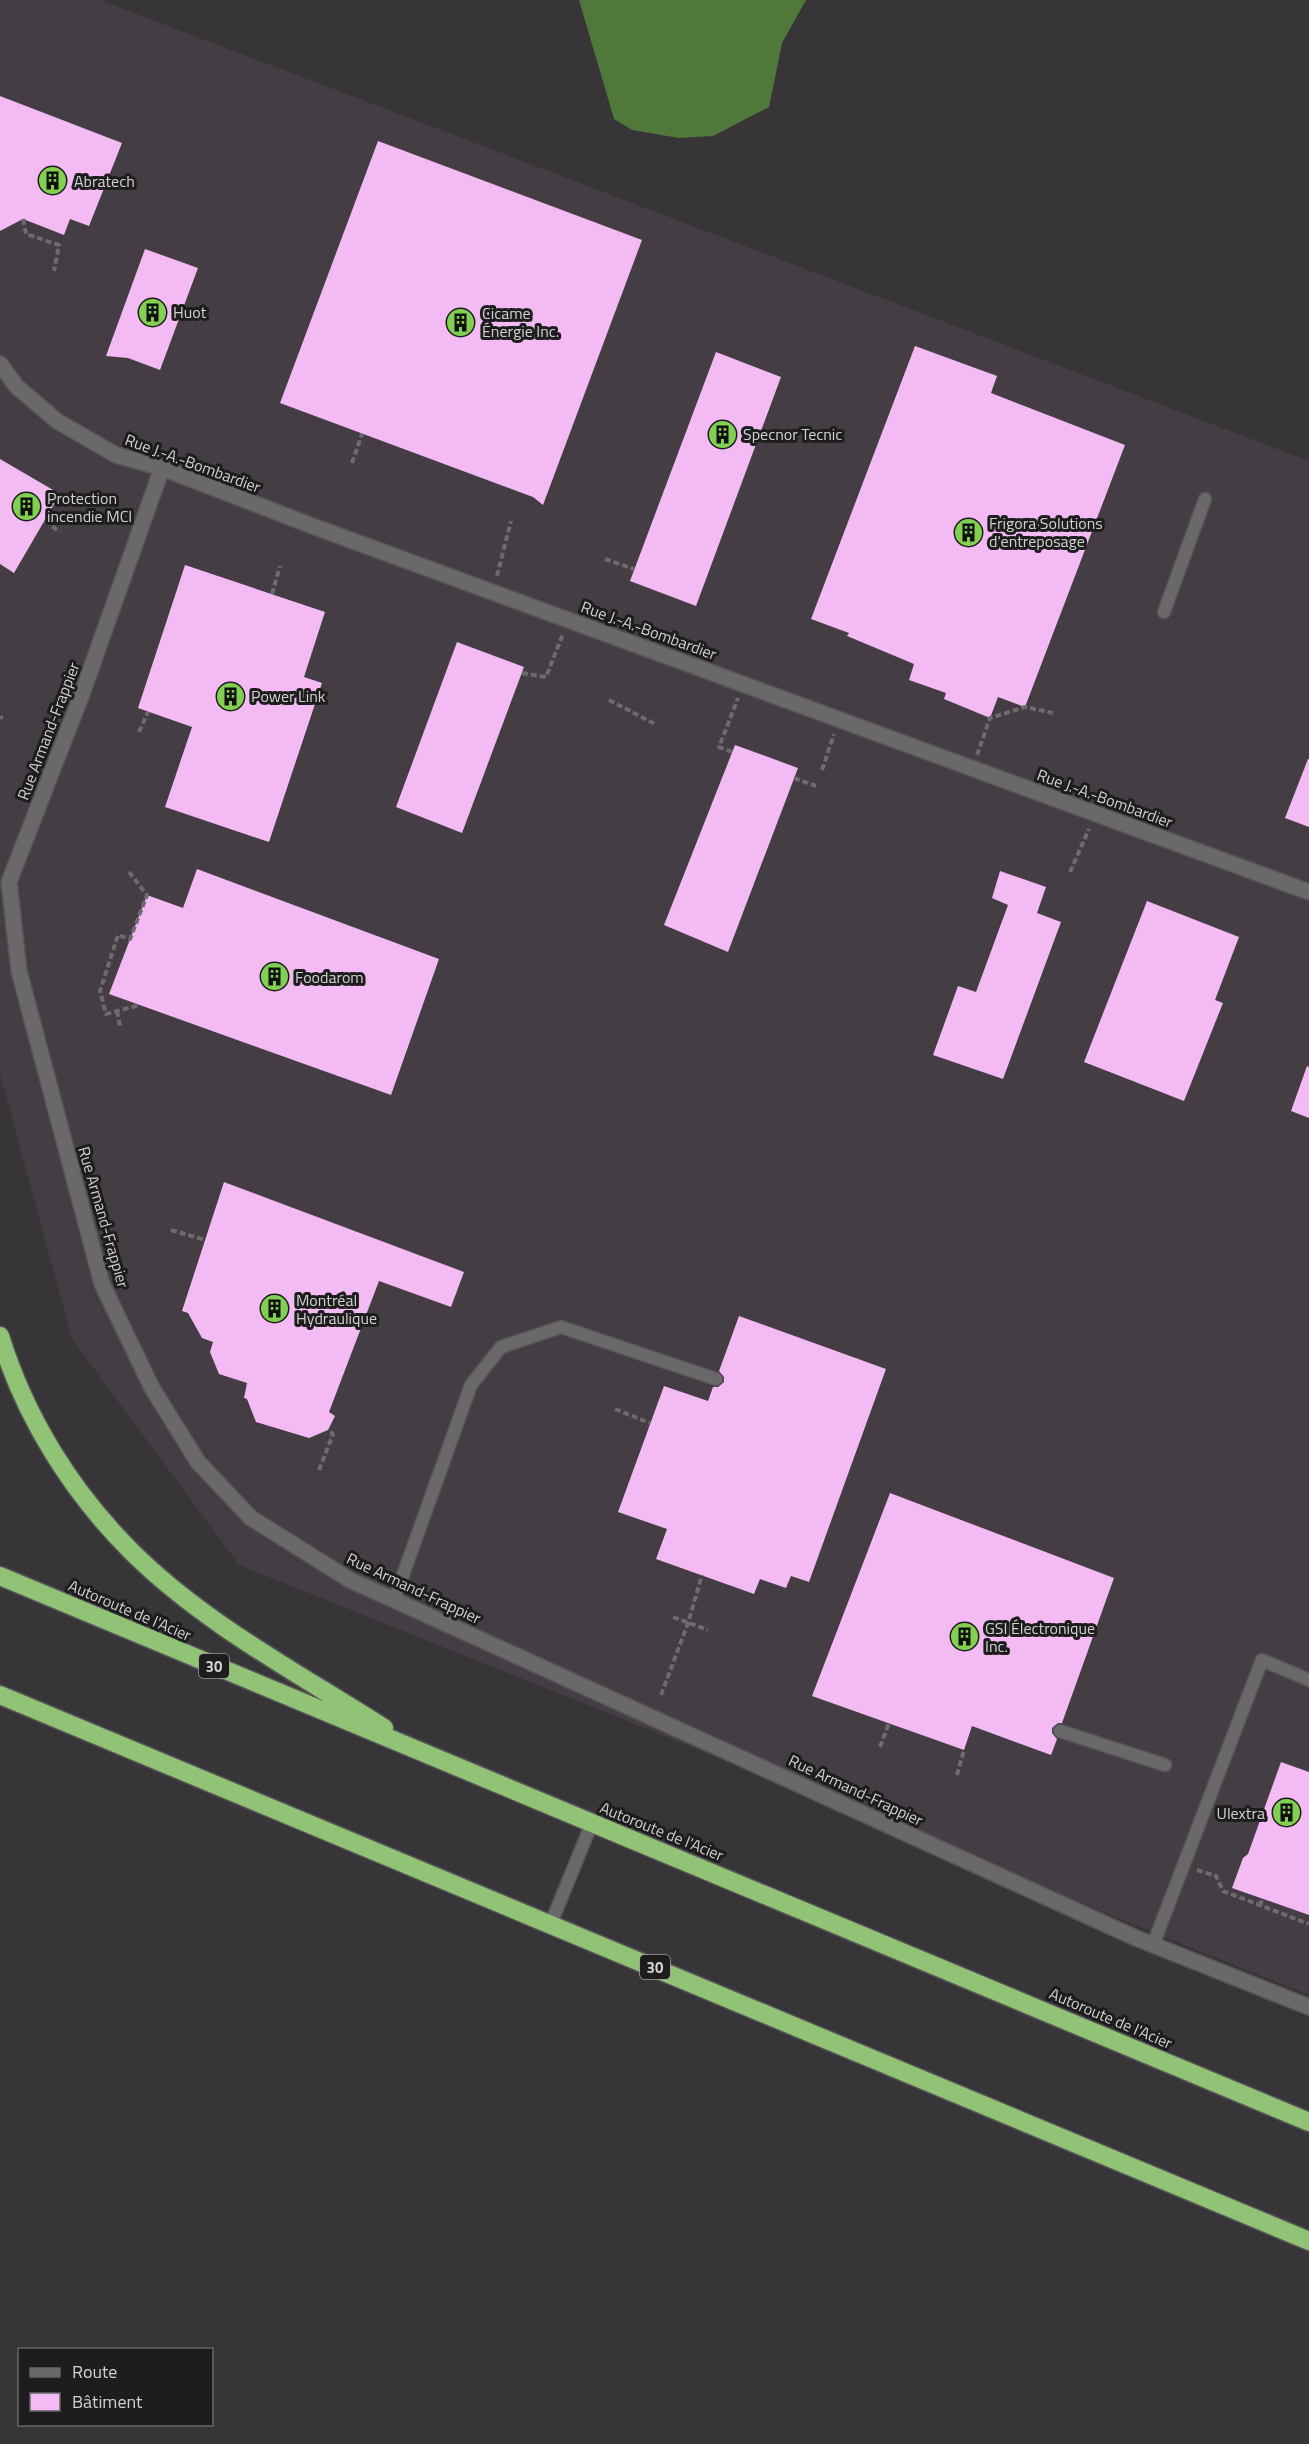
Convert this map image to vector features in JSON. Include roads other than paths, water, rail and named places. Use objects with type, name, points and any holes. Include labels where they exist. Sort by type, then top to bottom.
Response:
[{"type":"highway","points":[[0,1336],[24,1400],[53,1452],[89,1504],[132,1551],[184,1596],[224,1625],[429,1756]]},
{"type":"highway","name":"Autoroute de l'Acier","points":[[0,1576],[1309,2122]]},
{"type":"highway","name":"30","points":[[0,1695],[1309,2241]]},
{"type":"street","name":"Rue J.-A.-Bombardier","points":[[0,364],[16,386],[57,421],[116,455],[162,468],[315,527],[1309,892]]},
{"type":"street","name":"Rue Armand-Frappier","points":[[162,468],[82,694],[9,882],[19,971],[102,1284],[152,1388],[198,1462],[251,1518],[350,1580],[1153,1945],[1309,2007]]},
{"type":"lane","points":[[1164,612],[1205,499]]},
{"type":"lane","points":[[394,1600],[471,1385],[501,1347],[561,1327],[716,1379]]},
{"type":"lane","points":[[1153,1945],[1263,1660],[1309,1680]]},
{"type":"lane","points":[[1060,1731],[1165,1765]]},
{"type":"lane","points":[[551,1923],[592,1823]]},
{"type":"place","name":"Abratech","points":[[53,181]]},
{"type":"place","name":"Huot","points":[[152,312]]},
{"type":"place","name":"Cicame Énergie Inc.","points":[[461,322]]},
{"type":"place","name":"Specnor Tecnic","points":[[722,434]]},
{"type":"place","name":"Protection incendie MCI","points":[[26,507]]},
{"type":"place","name":"Frigora Solutions d'entreposage","points":[[968,532]]},
{"type":"place","name":"Power Link","points":[[230,696]]},
{"type":"place","name":"Foodarom","points":[[274,977]]},
{"type":"place","name":"Montréal Hydraulique","points":[[275,1309]]},
{"type":"place","name":"GSI Électronique Inc.","points":[[964,1637]]},
{"type":"place","name":"Ulextra","points":[[1286,1813]]}]
